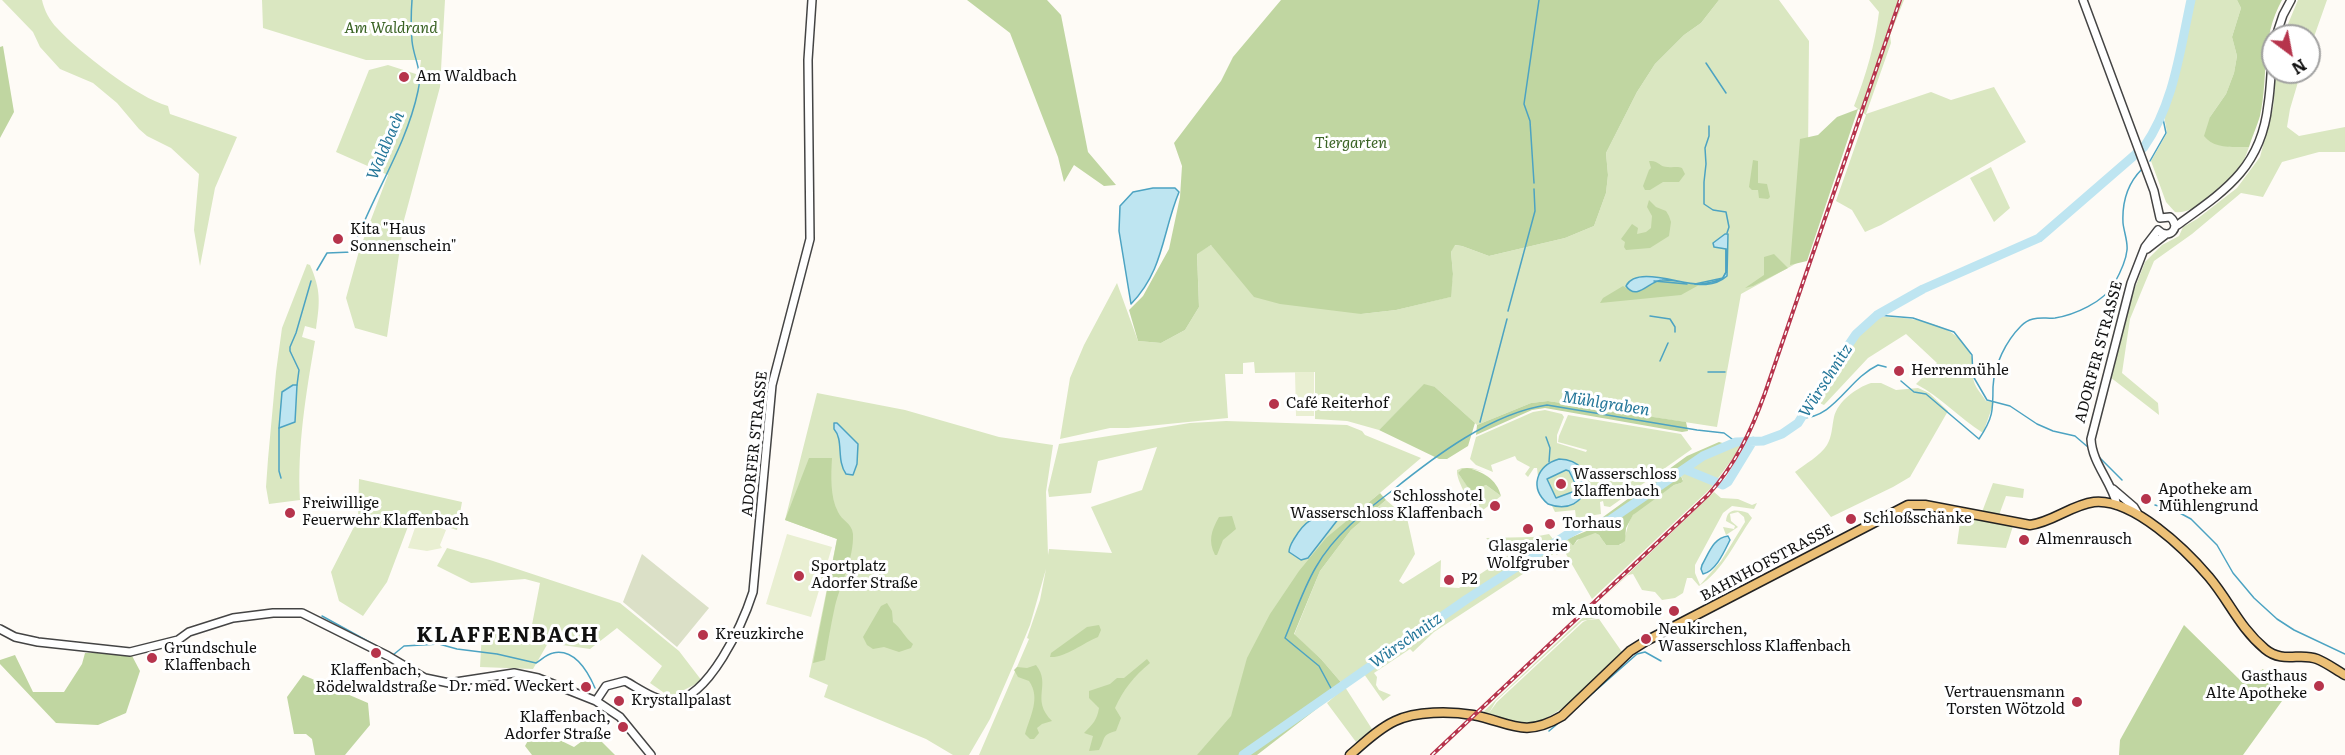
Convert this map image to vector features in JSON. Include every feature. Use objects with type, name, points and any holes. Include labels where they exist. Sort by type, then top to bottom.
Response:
[{"type":"main road","name":"BAHNHOFSTRASSE","points":[[1350,755],[1374,734],[1396,721],[1434,714],[1471,715],[1527,729],[1553,721],[1562,716],[1630,651],[1646,641],[1908,505],[1925,505],[2030,525],[2042,524],[2072,509],[2094,502],[2117,505],[2137,512]]},
{"type":"main road","points":[[2137,512],[2190,557],[2211,579],[2235,617],[2266,651],[2280,658],[2316,658],[2345,675]]},
{"type":"street","name":"ADORFER STRASSE","points":[[596,701],[606,686],[625,681],[662,700],[672,701],[698,690],[714,672],[743,617],[753,592],[772,385],[810,239],[808,60],[812,0]]},
{"type":"street","points":[[2083,0],[2160,208],[2169,220],[2172,233],[2165,235],[2141,255]]},
{"type":"street","points":[[2280,24],[2291,0]]},
{"type":"street","points":[[2165,235],[2158,230],[2157,224],[2206,206],[2240,174],[2260,138],[2268,108],[2270,84]]},
{"type":"street","name":"ADORFER STRASSE","points":[[2137,512],[2129,501],[2113,488],[2096,461],[2091,440],[2126,299],[2141,255],[2158,230]]},
{"type":"street","name":"ADORFER STRASSE","points":[[2113,488],[2117,505]]},
{"type":"street","points":[[0,629],[15,637],[38,642],[130,652],[178,640],[189,632],[233,618],[273,613],[302,613],[388,656],[425,678],[449,683],[514,673],[538,678],[596,701],[620,717],[651,755]]},
{"type":"green space","points":[[2,0],[42,0],[44,8],[57,28],[79,49],[125,84],[168,106],[170,114],[237,137],[215,188],[200,266],[194,230],[199,174],[171,148],[147,136],[117,103],[93,83],[60,69],[40,47],[33,32]]},
{"type":"green space","name":"Am Waldrand","points":[[262,0],[445,0],[440,87],[404,220],[387,337],[355,328],[346,298],[359,251],[388,175],[336,152],[369,70],[388,65],[419,75],[421,60],[366,60],[263,28]]},
{"type":"green space","points":[[967,0],[1047,0],[1061,15],[1088,152],[1116,185],[1104,186],[1074,165],[1064,182],[1058,157],[1010,33]]},
{"type":"green space","name":"Tiergarten","points":[[1281,0],[1719,0],[1701,23],[1684,35],[1655,64],[1637,92],[1606,153],[1608,175],[1606,193],[1594,226],[1565,238],[1489,256],[1455,245],[1451,252],[1453,274],[1451,297],[1396,310],[1361,314],[1280,304],[1254,297],[1211,245],[1197,254],[1199,307],[1185,330],[1161,343],[1138,341],[1129,310],[1143,296],[1169,249],[1180,197],[1182,166],[1174,143],[1221,81],[1233,57]]},
{"type":"green space","points":[[1719,0],[1779,0],[1809,41],[1808,155],[1797,263],[1741,294],[1717,427],[1548,401],[1531,403],[1477,425],[1435,387],[1421,388],[1379,430],[1347,421],[1315,419],[1315,372],[1255,373],[1254,362],[1243,363],[1243,374],[1225,374],[1228,418],[1110,428],[1060,439],[1070,378],[1084,345],[1117,283],[1138,341],[1161,343],[1185,330],[1199,307],[1197,253],[1211,245],[1361,314],[1396,310],[1450,297],[1453,274],[1451,252],[1454,245],[1489,256],[1565,238],[1594,226],[1606,193],[1608,175],[1606,153],[1637,92],[1655,64],[1684,35],[1701,23]]},
{"type":"green space","points":[[1869,0],[1904,0],[1890,35],[1891,43],[1866,114],[1931,92],[1951,100],[1994,87],[2026,142],[1865,232],[1852,210],[1836,201],[1866,115],[1854,106],[1870,60],[1879,12]]},
{"type":"green space","points":[[2192,0],[2237,0],[2241,8],[2232,37],[2237,56],[2234,73],[2226,94],[2210,117],[2229,147],[2249,147],[2244,161],[2234,176],[2211,198],[2192,209],[2175,212],[2166,202],[2151,161],[2167,133],[2164,115],[2175,79]]},
{"type":"green space","points":[[2237,0],[2282,0],[2272,24],[2261,24],[2261,84],[2264,84],[2260,116],[2249,147],[2230,147],[2213,143],[2204,136],[2210,117],[2226,94],[2234,73],[2237,56],[2232,37],[2241,8]]},
{"type":"green space","points":[[2298,0],[2327,0],[2319,24],[2288,24]]},
{"type":"green space","points":[[3,46],[14,112],[0,138],[0,47]]},
{"type":"green space","points":[[2275,84],[2297,84],[2287,127],[2299,136],[2345,127],[2345,152],[2319,152],[2282,162],[2263,197],[2241,193],[2192,234],[2154,261],[2130,319],[2122,373],[2158,403],[2159,415],[2110,377],[2131,298],[2145,262],[2162,245],[2179,236],[2183,227],[2237,188],[2260,157],[2273,108]]},
{"type":"green space","points":[[1858,109],[1807,261],[1790,265],[1800,139],[1818,135],[1837,117]]},
{"type":"green space","points":[[1753,160],[1758,161],[1758,183],[1767,184],[1770,197],[1768,199],[1759,198],[1758,190],[1752,190],[1749,187]]},
{"type":"green space","points":[[1649,161],[1665,167],[1682,168],[1685,174],[1679,182],[1663,182],[1650,190],[1645,190],[1643,186],[1651,168]]},
{"type":"green space","points":[[1991,167],[2010,208],[1994,222],[1970,178]]},
{"type":"green space","points":[[1649,200],[1656,207],[1666,211],[1669,216],[1671,222],[1669,236],[1650,248],[1626,250],[1625,242],[1621,239],[1632,224],[1638,228],[1637,234],[1651,228],[1652,216],[1647,207]]},
{"type":"green space","points":[[1774,254],[1788,268],[1745,288],[1764,275],[1764,257]]},
{"type":"green space","points":[[307,264],[310,265],[316,282],[319,303],[316,329],[305,326],[302,337],[315,341],[301,441],[300,500],[269,504],[266,487],[268,459],[282,328]]},
{"type":"green space","points":[[1660,280],[1699,285],[1681,295],[1600,303],[1603,298],[1623,286],[1633,292],[1638,292]]},
{"type":"green space","points":[[1879,317],[1906,318],[1933,324],[1957,336],[1966,346],[1973,360],[1973,377],[1976,387],[1986,401],[1994,402],[1983,433],[1916,384],[1937,363],[1906,334],[1868,358],[1824,405],[1815,401],[1855,340]]},
{"type":"green space","points":[[1295,372],[1314,372],[1314,416],[1296,416]]},
{"type":"green space","points":[[1871,383],[1881,383],[1896,390],[1918,388],[1929,393],[1948,411],[1910,477],[1831,517],[1795,472],[1827,445],[1839,406],[1859,388]]},
{"type":"green space","points":[[1424,384],[1435,387],[1475,423],[1468,446],[1447,459],[1439,459],[1379,430]]},
{"type":"green space","points":[[817,393],[905,410],[999,437],[1053,445],[1046,492],[1048,555],[1049,549],[1112,553],[1091,507],[1142,490],[1157,447],[1098,461],[1091,493],[1049,497],[1048,490],[1059,444],[1190,423],[1226,421],[1347,425],[1362,431],[1365,435],[1421,458],[1334,532],[1235,719],[1201,755],[979,755],[1029,639],[1027,638],[1040,600],[1046,569],[1030,625],[990,719],[969,755],[953,755],[926,739],[824,697],[828,685],[809,677],[837,539],[785,520]]},
{"type":"green space","points":[[1548,401],[1686,422],[1688,431],[1682,432],[1545,408],[1532,410],[1476,435],[1477,425],[1531,403]]},
{"type":"green space","points":[[1545,410],[1562,414],[1564,417],[1557,435],[1557,443],[1586,452],[1587,450],[1558,442],[1568,415],[1681,434],[1692,449],[1610,507],[1604,506],[1603,501],[1600,502],[1601,514],[1576,518],[1575,510],[1555,512],[1552,506],[1569,506],[1576,503],[1584,475],[1570,461],[1549,462],[1538,477],[1537,468],[1534,468],[1528,477],[1525,474],[1530,467],[1517,460],[1515,456],[1491,465],[1493,472],[1476,465],[1470,459],[1476,437],[1533,412]]},
{"type":"green space","points":[[1719,442],[1726,444],[1683,467],[1622,510],[1604,519],[1603,517],[1687,456]]},
{"type":"green space","points":[[1736,445],[1742,446],[1710,489],[1592,599],[1561,542],[1567,539],[1573,546],[1582,536],[1595,533],[1606,545],[1620,545],[1631,518],[1639,509],[1674,485],[1681,483],[1683,480],[1680,474],[1704,458]]},
{"type":"green space","points":[[809,458],[832,458],[832,493],[838,512],[851,527],[853,534],[847,570],[835,606],[825,660],[813,663],[837,539],[785,520]]},
{"type":"green space","points":[[1467,468],[1478,471],[1492,480],[1501,496],[1486,485],[1471,491],[1458,473]]},
{"type":"green space","points":[[1472,468],[1484,472],[1472,469],[1458,473],[1471,491],[1486,485],[1501,496],[1483,510],[1478,507],[1472,510],[1457,474],[1457,470]]},
{"type":"green space","points":[[1567,469],[1577,487],[1576,490],[1556,499],[1547,479]]},
{"type":"green space","points":[[1680,474],[1683,481],[1681,483],[1674,485],[1633,515],[1626,528],[1625,541],[1619,545],[1606,545],[1595,533],[1577,540],[1573,546],[1567,539],[1611,521]]},
{"type":"green space","points":[[359,479],[462,502],[457,530],[412,516],[387,582],[363,616],[339,601],[331,572],[358,519]]},
{"type":"green space","points":[[1993,483],[2024,489],[2023,498],[2006,496],[1999,515],[1982,512]]},
{"type":"green space","points":[[1714,492],[1721,498],[1738,499],[1752,505],[1757,503],[1754,509],[1732,506],[1723,513],[1695,565],[1695,573],[1700,585],[1721,561],[1745,522],[1744,517],[1738,512],[1730,514],[1731,521],[1738,527],[1726,535],[1723,527],[1734,529],[1735,526],[1726,521],[1729,513],[1741,511],[1748,513],[1752,518],[1722,564],[1708,580],[1699,586],[1692,578],[1687,578],[1683,593],[1675,598],[1662,600],[1655,592],[1642,590],[1633,574],[1628,575],[1604,597]]},
{"type":"green space","points":[[1380,493],[1386,500],[1351,530],[1320,571],[1294,634],[1321,659],[1345,687],[1257,755],[1197,755],[1231,716],[1247,658],[1270,614],[1299,571],[1326,538]]},
{"type":"green space","points":[[1386,500],[1407,518],[1415,554],[1399,581],[1403,584],[1441,560],[1440,587],[1459,588],[1509,555],[1508,549],[1496,547],[1486,538],[1533,537],[1549,534],[1561,549],[1557,555],[1555,553],[1434,632],[1413,652],[1410,649],[1374,673],[1379,690],[1391,695],[1383,701],[1364,674],[1345,687],[1321,659],[1294,635],[1320,571],[1351,530]]},
{"type":"green space","points":[[1961,515],[2013,526],[2006,548],[1957,544]]},
{"type":"green space","points":[[1232,516],[1236,529],[1223,540],[1215,555],[1211,541],[1214,527],[1219,517]]},
{"type":"green space","points":[[418,519],[446,530],[440,545],[442,548],[427,551],[408,548]]},
{"type":"green space","name":"Sportplatz Adorfer Straße","points":[[787,534],[832,547],[811,617],[766,604]]},
{"type":"green space","points":[[447,548],[620,603],[679,651],[702,681],[670,697],[650,683],[662,666],[617,628],[590,649],[548,643],[533,669],[480,667],[482,631],[531,630],[540,583],[525,579],[471,583],[437,566]]},
{"type":"green space","points":[[642,554],[709,608],[677,647],[623,602]]},
{"type":"green space","points":[[887,603],[892,611],[893,622],[913,644],[911,648],[899,652],[884,647],[873,649],[867,645],[863,637],[881,606]]},
{"type":"green space","points":[[1592,609],[1596,618],[1582,621],[1496,701],[1489,713],[1497,702],[1583,622],[1599,619],[1622,652],[1594,682],[1554,713],[1532,723],[1513,723],[1481,714]]},
{"type":"green space","points":[[1099,625],[1101,630],[1098,637],[1068,653],[1050,657],[1051,653],[1087,627]]},
{"type":"green space","points":[[2184,625],[2243,683],[2263,669],[2282,701],[2243,755],[2119,755],[2120,740]]},
{"type":"green space","points":[[130,652],[140,671],[126,713],[98,725],[56,723],[0,664],[0,660],[15,655],[33,692],[64,692],[82,664],[85,653]]},
{"type":"green space","points":[[1147,659],[1150,663],[1129,684],[1115,708],[1121,718],[1116,731],[1106,736],[1099,750],[1089,751],[1093,736],[1084,733],[1094,722],[1099,708],[1089,698],[1089,691],[1110,684],[1117,678],[1124,678]]},
{"type":"green space","points":[[1036,665],[1042,679],[1042,706],[1052,721],[1037,728],[1039,733],[1034,739],[1030,739],[1025,734],[1033,707],[1034,694],[1029,681],[1018,677],[1014,670],[1017,667],[1027,668]]},
{"type":"green space","points":[[303,675],[368,703],[370,725],[345,755],[315,755],[312,739],[306,734],[294,734],[287,697]]},
{"type":"green space","points":[[1345,687],[1372,729],[1356,742],[1327,703]]},
{"type":"green space","points":[[535,728],[574,747],[593,733],[615,755],[532,755],[525,746]]},
{"type":"water","points":[[1153,188],[1175,188],[1179,192],[1150,278],[1131,304],[1119,231],[1120,206],[1133,192]]},
{"type":"water","points":[[1728,234],[1727,276],[1720,281],[1712,284],[1699,284],[1722,279],[1726,272],[1726,249],[1714,247],[1713,243]]},
{"type":"water","points":[[1639,277],[1659,277],[1699,284],[1662,280],[1635,292],[1626,286],[1631,280]]},
{"type":"water","points":[[297,385],[295,422],[279,428],[282,392]]},
{"type":"water","points":[[834,423],[837,423],[858,444],[857,464],[853,475],[846,474],[841,463],[839,439]]},
{"type":"water","points":[[1559,459],[1573,462],[1582,469],[1586,478],[1586,488],[1582,497],[1574,504],[1562,507],[1548,504],[1538,491],[1540,472],[1551,462]],"holes":[[[1566,470],[1569,471],[1577,487],[1575,491],[1556,498],[1547,479]]]},
{"type":"water","points":[[1338,515],[1339,518],[1308,558],[1301,560],[1289,552],[1294,539],[1307,522]]},
{"type":"water","points":[[1728,536],[1730,540],[1719,560],[1712,569],[1703,574],[1702,565],[1712,547],[1723,537]]},
{"type":"waterway","name":"Waldbach","points":[[317,270],[327,253],[352,252],[405,132],[419,84],[419,71],[412,41],[412,0]]},
{"type":"waterway","points":[[1534,183],[1530,121],[1524,104],[1539,0]]},
{"type":"waterway","name":"Würschnitz","points":[[2189,0],[2190,4]]},
{"type":"waterway","name":"Würschnitz","points":[[1243,755],[1467,599],[1565,536],[1581,527],[1610,520],[1703,456],[1736,442],[1763,441],[1782,434],[1798,423],[1856,334],[1877,315],[1923,289],[2039,238],[2144,147],[2169,95],[2191,0]]},
{"type":"waterway","points":[[1706,63],[1726,93]]},
{"type":"waterway","name":"Mühlgraben","points":[[2150,161],[2166,133],[2162,114]]},
{"type":"waterway","points":[[1709,126],[1705,148],[1704,204],[1713,210],[1726,212],[1729,227],[1727,233]]},
{"type":"waterway","name":"Mühlgraben","points":[[1901,381],[1914,392],[1926,394],[1979,439],[1991,414],[1998,362],[2016,332],[2029,320],[2055,318],[2088,307],[2109,291],[2114,284],[2124,263],[2127,250],[2123,208],[2129,187],[2142,169]]},
{"type":"waterway","points":[[1508,311],[1535,211],[1534,189]]},
{"type":"waterway","points":[[1695,284],[1723,278],[1726,272],[1726,249]]},
{"type":"waterway","points":[[297,385],[299,370],[290,347],[311,281]]},
{"type":"waterway","points":[[1654,281],[1687,284]]},
{"type":"waterway","points":[[1877,315],[1913,318],[1954,332],[1972,355],[1973,376],[1987,400],[2010,406],[2037,424],[2053,431],[2075,436],[2089,448]]},
{"type":"waterway","points":[[1650,316],[1670,319],[1675,332]]},
{"type":"waterway","points":[[1480,422],[1507,319]]},
{"type":"waterway","points":[[1660,361],[1668,343]]},
{"type":"waterway","name":"Mühlgraben","points":[[1801,418],[1823,412],[1867,371],[1878,365],[1886,367]]},
{"type":"waterway","points":[[1708,372],[1725,372]]},
{"type":"waterway","name":"Mühlgraben","points":[[1333,692],[1319,666],[1285,638],[1311,575],[1323,555],[1350,525],[1427,464],[1465,438],[1506,417],[1547,405],[1724,433],[1736,442]]},
{"type":"waterway","points":[[279,428],[281,478]]},
{"type":"waterway","points":[[1546,437],[1550,448],[1549,462]]},
{"type":"waterway","points":[[1684,469],[1723,485],[1728,482],[1753,441]]},
{"type":"waterway","points":[[2097,455],[2122,480]]},
{"type":"waterway","points":[[2155,505],[2178,512],[2191,519],[2217,545],[2233,573],[2254,598],[2277,619],[2294,630],[2345,654]]},
{"type":"waterway","points":[[322,616],[393,655],[404,646],[439,644],[536,663],[546,656],[561,652],[580,663],[595,688]]},
{"type":"waterway","points":[[1576,708],[1637,654],[1645,652],[1661,661]]},
{"type":"waterway","points":[[1549,731],[1562,720]]},
{"type":"railway","points":[[1432,755],[1708,495],[1734,460],[1748,435],[1765,393],[1900,0]]},
{"type":"place","name":"Am Waldbach","points":[[404,77]]},
{"type":"place","name":"Kita \"Haus Sonnenschein\"","points":[[338,239]]},
{"type":"place","name":"Herrenmühle","points":[[1899,371]]},
{"type":"place","name":"Café Reiterhof","points":[[1274,404]]},
{"type":"place","name":"Wasserschloss Klaffenbach","points":[[1561,484]]},
{"type":"place","name":"Apotheke am Mühlengrund","points":[[2146,499]]},
{"type":"place","name":"Schlosshotel Wasserschloss Klaffenbach","points":[[1495,506]]},
{"type":"place","name":"Freiwillige Feuerwehr Klaffenbach","points":[[290,513]]},
{"type":"place","name":"Schloßschänke","points":[[1851,519]]},
{"type":"place","name":"Torhaus","points":[[1550,524]]},
{"type":"place","name":"Glasgalerie Wolfgruber","points":[[1528,529]]},
{"type":"place","name":"Almenrausch","points":[[2024,540]]},
{"type":"place","name":"Sportplatz Adorfer Straße","points":[[799,576]]},
{"type":"place","name":"P2","points":[[1449,580]]},
{"type":"place","name":"mk Automobile","points":[[1674,611]]},
{"type":"place","name":"Kreuzkirche","points":[[703,635]]},
{"type":"place","name":"Neukirchen, Wasserschloss Klaffenbach","points":[[1646,639]]},
{"type":"place","name":"Klaffenbach, Rödelwaldstraße","points":[[376,653]]},
{"type":"place","name":"Grundschule Klaffenbach","points":[[152,658]]},
{"type":"place","name":"Gasthaus Alte Apotheke","points":[[2319,686]]},
{"type":"place","name":"Dr. med. Weckert","points":[[586,687]]},
{"type":"place","name":"Krystallpalast","points":[[619,701]]},
{"type":"place","name":"Vertrauensmann Torsten Wötzold","points":[[2077,702]]},
{"type":"place","name":"Klaffenbach, Adorfer Straße","points":[[623,727]]},
{"type":"district","name":"KLAFFENBACH","points":[[508,636]]}]
